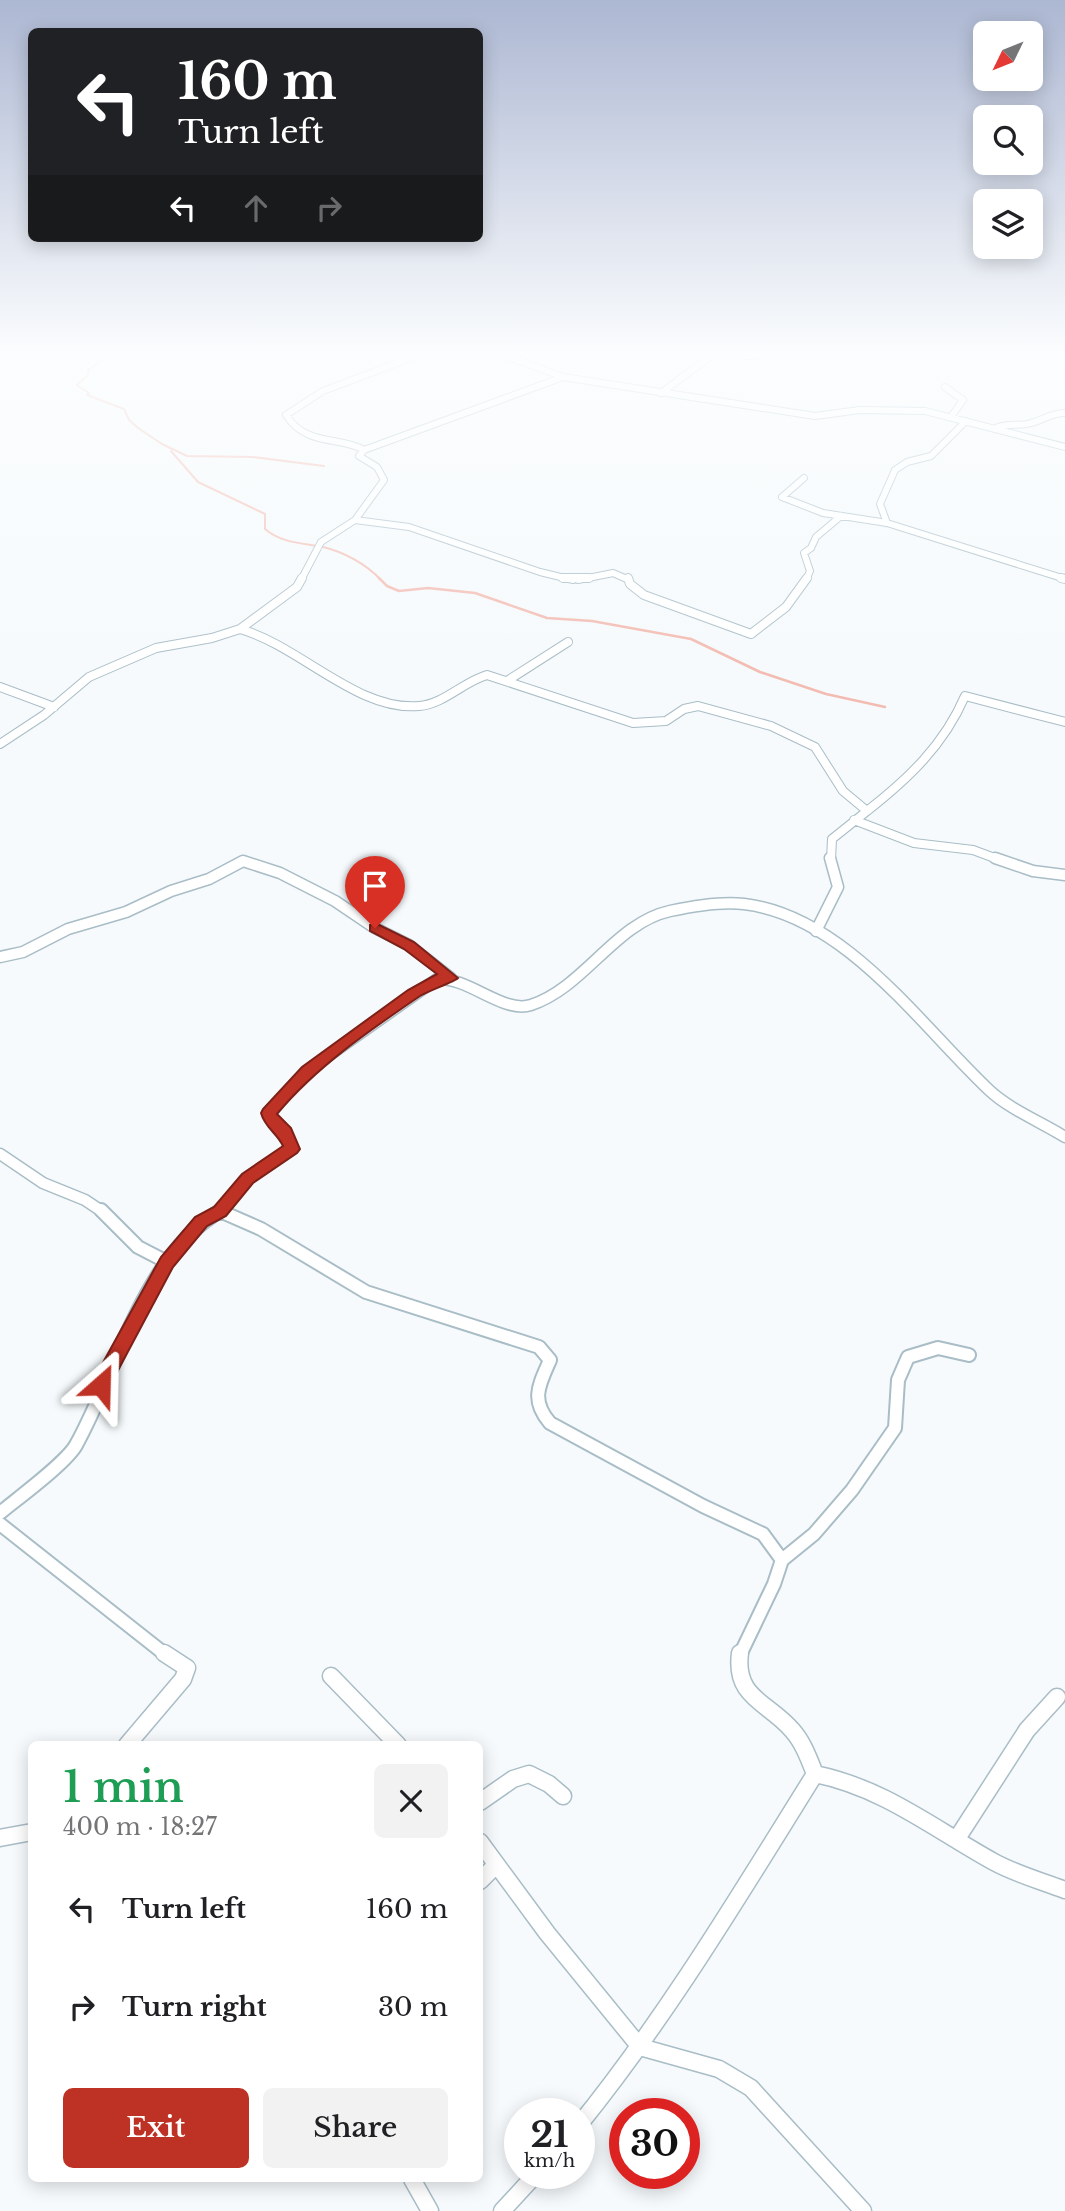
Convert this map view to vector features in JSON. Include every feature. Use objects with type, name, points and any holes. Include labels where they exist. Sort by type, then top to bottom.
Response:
[{"type":"street","points":[[0,744],[54,707],[89,677],[137,653],[240,629],[297,587],[321,542],[355,520],[384,480],[377,467],[364,459]]},
{"type":"street","points":[[887,523],[880,504],[889,478],[895,470],[920,459]]},
{"type":"street","points":[[804,478],[782,497],[823,513],[887,523],[1065,579]]},
{"type":"street","points":[[355,520],[399,524],[509,563],[570,580],[581,581],[607,571],[616,572],[628,578],[630,584],[644,595],[751,634],[789,601],[806,580],[810,570],[803,555],[811,548],[816,537],[841,516]]},
{"type":"street","points":[[240,629],[268,639],[383,703],[417,706],[430,704],[487,675],[633,723],[666,721],[684,709],[698,706],[771,726],[815,747],[844,791],[867,811]]},
{"type":"street","points":[[508,681],[568,642]]},
{"type":"street","points":[[0,687],[54,707]]},
{"type":"street","points":[[816,931],[834,900],[838,887],[829,848],[838,832],[891,793],[937,747],[953,725],[965,696],[1065,722]]},
{"type":"street","points":[[853,820],[914,844],[973,850],[1033,871],[1065,875]]},
{"type":"street","points":[[0,957],[23,952],[68,929],[126,912],[171,891],[209,880],[243,861],[280,873],[335,901],[375,928],[409,945],[451,978],[499,1002],[516,1007],[531,1005],[576,981],[627,933],[666,912],[698,906],[744,904],[789,917],[816,931],[889,987],[1001,1100],[1065,1137]]},
{"type":"street","points":[[0,1513],[75,1448],[117,1351],[167,1262],[201,1222],[220,1212],[247,1179],[292,1149],[285,1133],[272,1122],[269,1113],[300,1079],[414,994],[437,979],[451,978]]},
{"type":"street","points":[[0,1154],[13,1159],[36,1179],[70,1192],[100,1209],[134,1246],[167,1262]]},
{"type":"street","points":[[220,1212],[261,1229],[366,1292],[539,1347],[550,1360],[535,1397],[535,1408],[550,1423],[703,1506],[763,1534],[782,1560]]},
{"type":"street","points":[[815,1774],[792,1730],[770,1710],[751,1698],[739,1680],[740,1654],[777,1584],[782,1560],[814,1534],[852,1490],[895,1428],[898,1380],[908,1357],[930,1347],[951,1349],[969,1355]]},
{"type":"street","points":[[0,1524],[136,1634],[187,1668],[183,1679],[130,1741]]},
{"type":"street","points":[[331,1676],[394,1741]]},
{"type":"street","points":[[958,1837],[1019,1740],[1057,1697]]},
{"type":"street","points":[[483,1800],[521,1772],[535,1773],[563,1796]]},
{"type":"street","points":[[815,1774],[842,1777],[872,1790],[958,1837],[995,1862],[1065,1890]]},
{"type":"street","points":[[595,2105],[640,2047],[757,1871],[815,1774]]},
{"type":"street","points":[[0,1838],[28,1833]]},
{"type":"street","points":[[483,1847],[495,1866],[593,1987],[614,2018],[640,2047],[719,2069],[751,2088],[863,2211]]},
{"type":"street","points":[[483,1878],[495,1866]]},
{"type":"street","points":[[414,2182],[430,2211]]},
{"type":"street","points":[[502,2211],[522,2189]]},
{"type":"waterway","points":[[178,459],[198,482],[265,514],[265,529],[271,534],[285,540],[339,552],[362,564],[387,586],[399,591],[428,588],[475,593],[547,618],[592,621],[691,639],[760,672],[826,694],[885,707]]},
{"type":"waterway","points":[[270,459],[324,466]]},
{"type":"route","points":[[101,1385],[167,1262],[201,1222],[220,1212],[247,1179],[292,1149],[285,1133],[272,1122],[269,1113],[285,1093],[307,1071],[414,994],[437,979],[451,978],[409,945],[375,928]]}]
